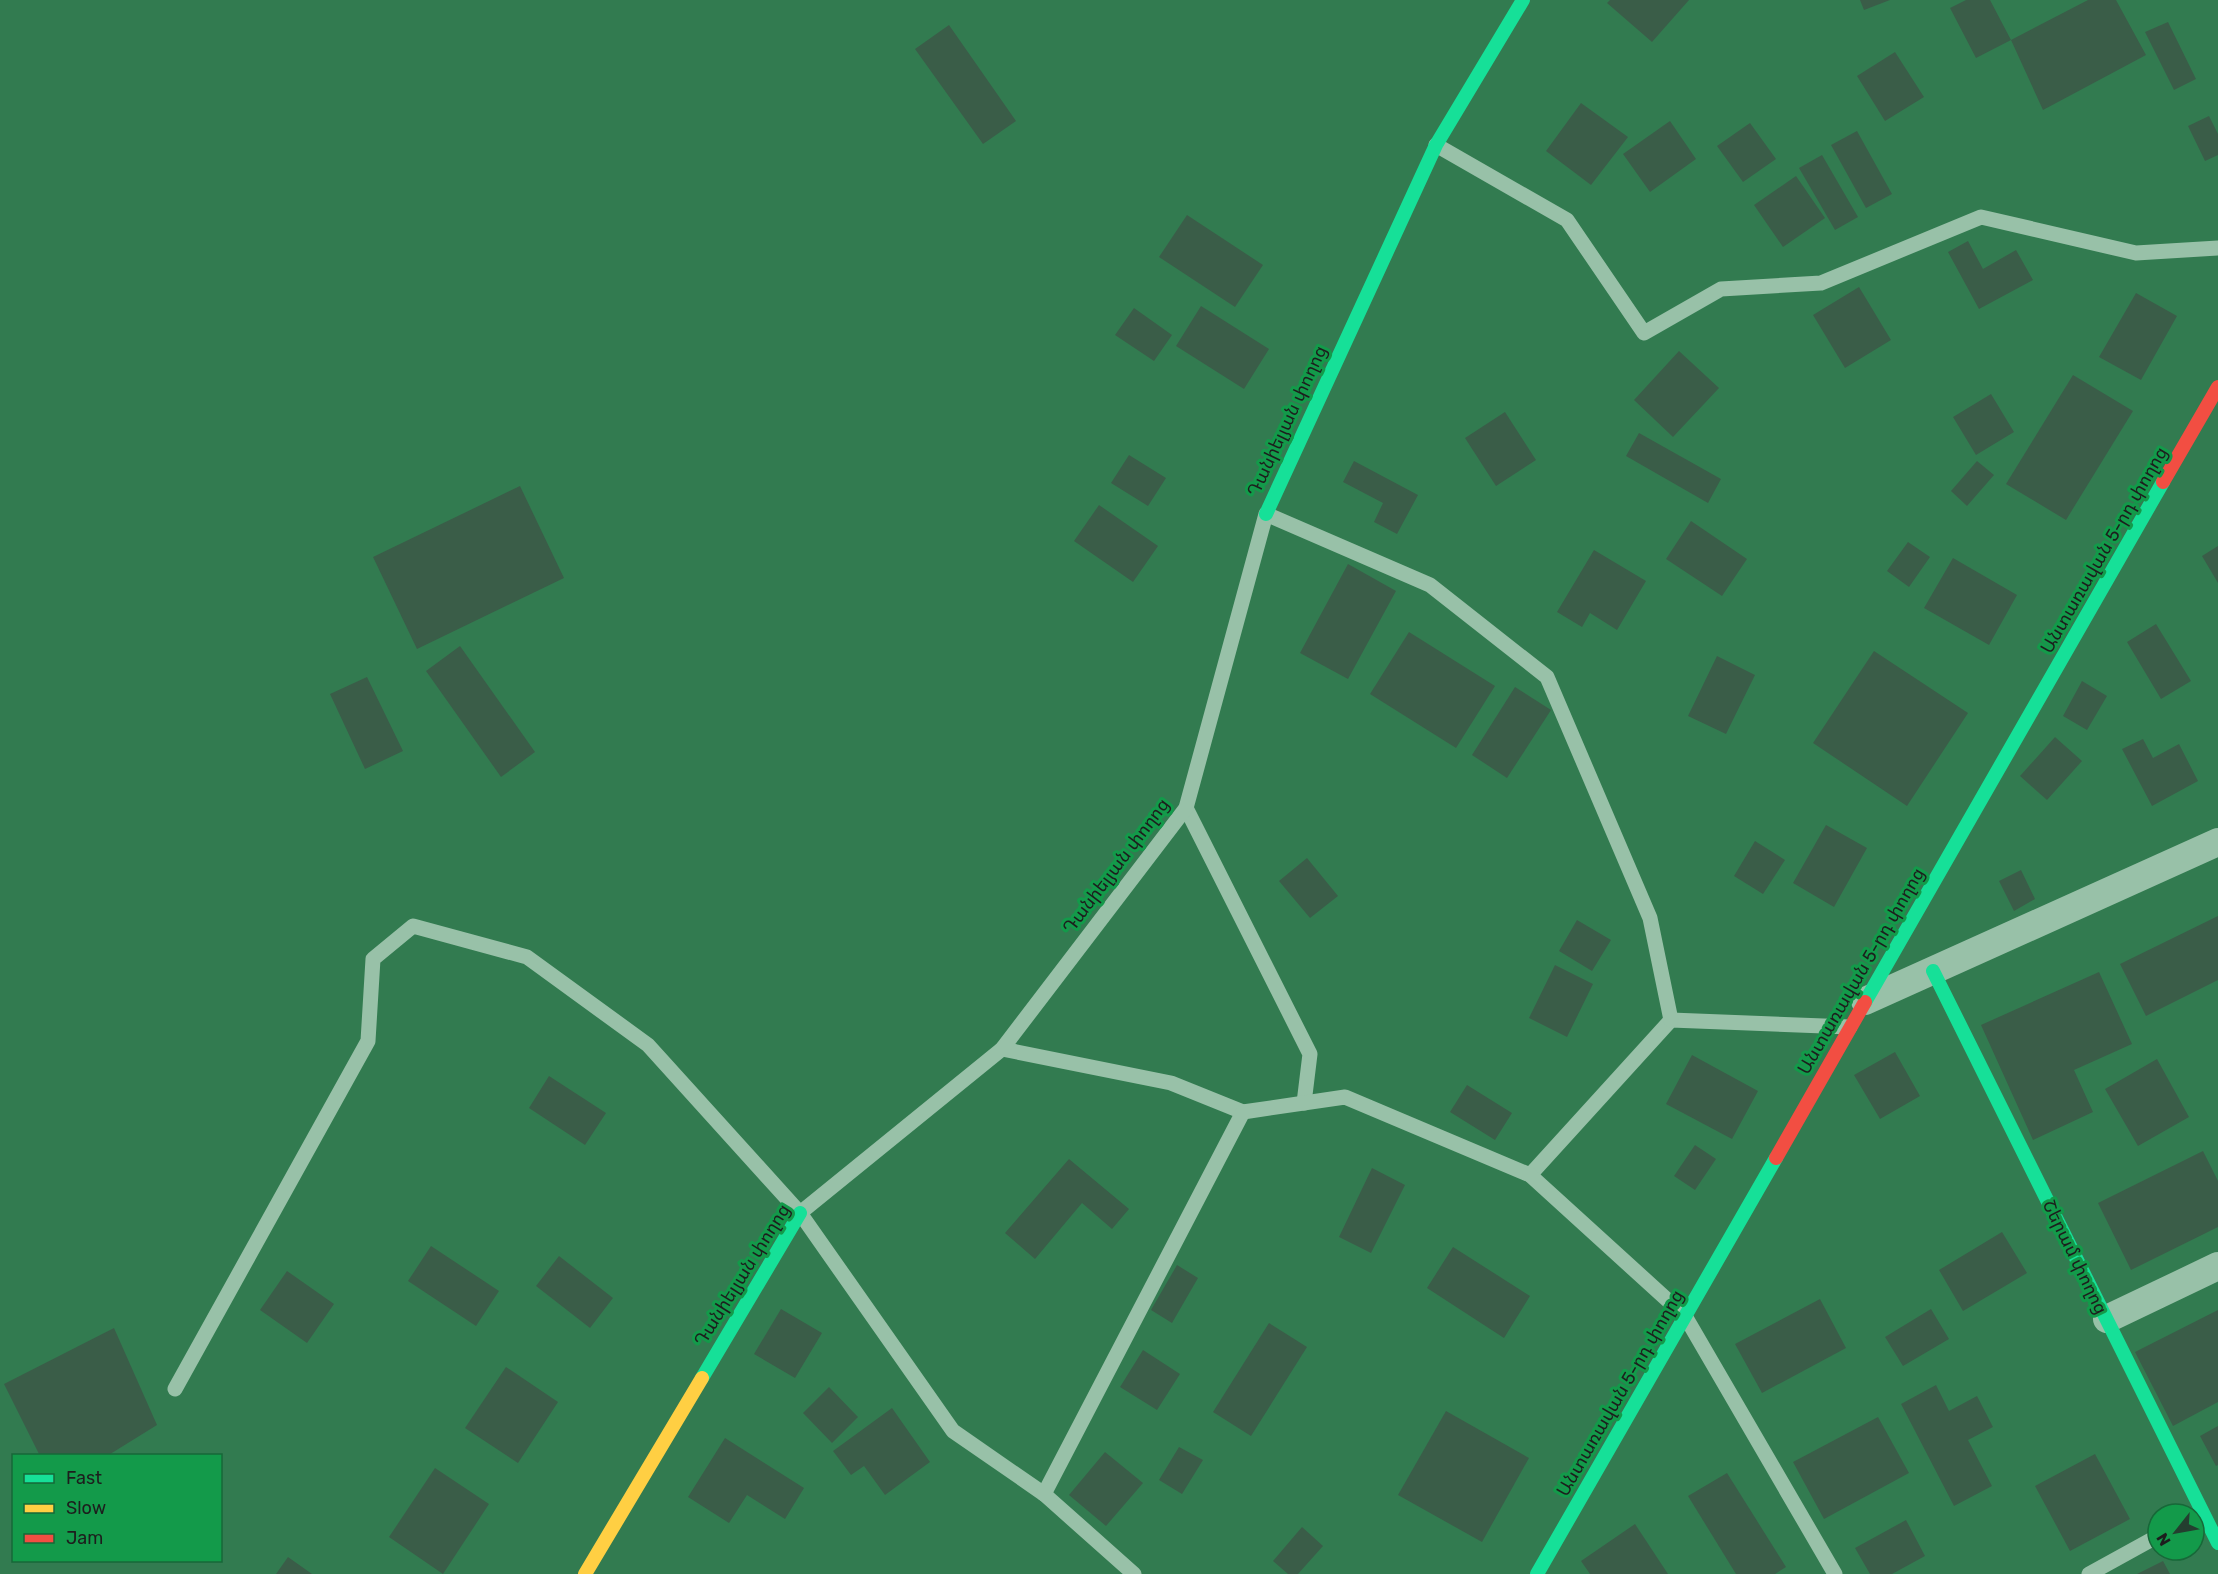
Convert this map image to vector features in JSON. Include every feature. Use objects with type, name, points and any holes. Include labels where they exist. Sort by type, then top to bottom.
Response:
[{"type":"street","name":"Դանիելյան փողոց","points":[[1266,514],[1436,145],[1523,0]]},
{"type":"street","name":"Անտառավան 5-րդ փողոց","points":[[1538,1574],[2218,387]]},
{"type":"street","points":[[1864,1002],[2218,842]]},
{"type":"street","name":"Շերամ փողոց","points":[[1933,971],[2107,1319],[2192,1502]]},
{"type":"street","name":"Դանիելյան փողոց","points":[[585,1574],[800,1213]]},
{"type":"street","points":[[2107,1319],[2218,1266]]},
{"type":"street","name":"Շերամ փողոց","points":[[2206,1526],[2218,1543]]},
{"type":"lane","points":[[1436,145],[1567,220],[1644,333],[1721,289],[1821,282],[1981,217],[2136,253],[2218,248]]},
{"type":"lane","points":[[1266,514],[1430,585],[1547,677],[1650,918],[1671,1020]]},
{"type":"lane","name":"Դանիելյան փողոց","points":[[800,1213],[1002,1049],[1186,808],[1266,514]]},
{"type":"lane","points":[[1186,808],[1311,1054],[1304,1103]]},
{"type":"lane","points":[[175,1389],[368,1041],[373,959],[413,926],[527,957],[656,1054],[800,1213],[953,1431],[1044,1494],[1134,1574]]},
{"type":"lane","points":[[1530,1175],[1671,1020],[1850,1027]]},
{"type":"lane","points":[[1002,1049],[1171,1083],[1243,1112],[1345,1097],[1530,1175],[1685,1316],[1834,1574]]},
{"type":"lane","points":[[1044,1494],[1243,1112]]},
{"type":"lane","points":[[2089,1574],[2146,1543]]},
{"type":"lane","points":[[1550,1553],[1557,1567]]},
{"type":"building","points":[[1610,0],[1689,0],[1652,42],[1607,3]]},
{"type":"building","points":[[1860,0],[1890,0],[1864,10]]},
{"type":"building","points":[[1966,0],[1990,0],[2011,40],[1976,58],[1950,8]]},
{"type":"building","points":[[2088,0],[2116,0],[2146,55],[2043,110],[2011,40]]},
{"type":"building","points":[[2168,22],[2196,79],[2174,90],[2145,32]]},
{"type":"building","points":[[949,25],[1016,121],[983,144],[915,49]]},
{"type":"building","points":[[1895,52],[1924,97],[1885,121],[1857,76]]},
{"type":"building","points":[[1581,103],[1628,137],[1591,185],[1546,151]]},
{"type":"building","points":[[2209,116],[2218,134],[2218,155],[2205,161],[2188,126]]},
{"type":"building","points":[[1670,121],[1696,159],[1650,192],[1623,154]]},
{"type":"building","points":[[1750,123],[1776,159],[1743,182],[1717,146]]},
{"type":"building","points":[[1857,131],[1892,194],[1866,208],[1831,145]]},
{"type":"building","points":[[1822,155],[1858,217],[1835,230],[1799,168]]},
{"type":"building","points":[[1796,176],[1825,218],[1783,247],[1754,205]]},
{"type":"building","points":[[1187,215],[1263,265],[1235,307],[1159,257]]},
{"type":"building","points":[[1968,241],[1983,269],[2016,250],[2033,280],[1979,309],[1948,252]]},
{"type":"building","points":[[1859,287],[1891,340],[1845,368],[1813,315]]},
{"type":"building","points":[[2136,293],[2177,316],[2141,380],[2099,357]]},
{"type":"building","points":[[1201,306],[1269,349],[1244,389],[1176,346]]},
{"type":"building","points":[[1134,308],[1172,335],[1154,361],[1115,335]]},
{"type":"building","points":[[1679,351],[1719,388],[1673,437],[1634,400]]},
{"type":"building","points":[[2073,375],[2133,411],[2066,520],[2006,484]]},
{"type":"building","points":[[1991,394],[2014,432],[1976,455],[1953,417]]},
{"type":"building","points":[[1505,412],[1536,460],[1496,486],[1465,438]]},
{"type":"building","points":[[1639,433],[1721,479],[1708,503],[1626,456]]},
{"type":"building","points":[[1129,455],[1166,478],[1148,506],[1111,483]]},
{"type":"building","points":[[1354,461],[1418,495],[1397,534],[1374,522],[1383,503],[1343,482]]},
{"type":"building","points":[[1977,461],[1994,475],[1967,506],[1951,491]]},
{"type":"building","points":[[520,486],[564,578],[417,649],[373,557]]},
{"type":"building","points":[[1099,505],[1158,546],[1133,582],[1074,541]]},
{"type":"building","points":[[1691,521],[1747,559],[1722,596],[1666,559]]},
{"type":"building","points":[[1908,542],[1930,557],[1909,587],[1887,571]]},
{"type":"building","points":[[2218,546],[2218,583],[2202,556]]},
{"type":"building","points":[[1594,550],[1646,581],[1617,630],[1590,613],[1582,627],[1557,612]]},
{"type":"building","points":[[1953,558],[2017,595],[1989,645],[1924,608]]},
{"type":"building","points":[[1348,564],[1396,591],[1348,679],[1300,653]]},
{"type":"building","points":[[2156,624],[2191,681],[2161,699],[2127,642]]},
{"type":"building","points":[[1409,632],[1495,686],[1456,748],[1370,694]]},
{"type":"building","points":[[460,646],[535,752],[501,777],[426,671]]},
{"type":"building","points":[[1874,651],[1968,713],[1907,806],[1813,743]]},
{"type":"building","points":[[1717,656],[1755,675],[1726,734],[1688,716]]},
{"type":"building","points":[[367,677],[403,751],[365,769],[330,694]]},
{"type":"building","points":[[2082,681],[2107,696],[2087,730],[2063,716]]},
{"type":"building","points":[[1515,687],[1551,710],[1507,778],[1472,755]]},
{"type":"building","points":[[2055,737],[2082,761],[2047,800],[2020,776]]},
{"type":"building","points":[[2143,739],[2153,758],[2179,744],[2198,781],[2152,806],[2122,749]]},
{"type":"building","points":[[1826,825],[1867,848],[1834,907],[1793,883]]},
{"type":"building","points":[[1755,841],[1785,860],[1763,894],[1734,876]]},
{"type":"building","points":[[1307,858],[1338,896],[1310,918],[1279,881]]},
{"type":"building","points":[[2021,870],[2035,899],[2014,911],[1999,881]]},
{"type":"building","points":[[2218,916],[2218,980],[2146,1016],[2120,964]]},
{"type":"building","points":[[1577,920],[1611,940],[1592,971],[1559,951]]},
{"type":"building","points":[[1555,965],[1593,984],[1567,1037],[1529,1018]]},
{"type":"building","points":[[2099,972],[2132,1044],[2074,1070],[2093,1112],[2033,1140],[1981,1025]]},
{"type":"building","points":[[1895,1052],[1920,1096],[1880,1119],[1854,1075]]},
{"type":"building","points":[[1692,1055],[1758,1091],[1732,1139],[1666,1104]]},
{"type":"building","points":[[2157,1059],[2189,1117],[2138,1146],[2105,1089]]},
{"type":"building","points":[[549,1076],[606,1113],[585,1145],[529,1108]]},
{"type":"building","points":[[1467,1085],[1512,1113],[1495,1140],[1450,1112]]},
{"type":"building","points":[[1695,1145],[1716,1159],[1695,1190],[1674,1176]]},
{"type":"building","points":[[2203,1151],[2218,1181],[2218,1227],[2131,1270],[2098,1203]]},
{"type":"building","points":[[1069,1159],[1129,1209],[1112,1229],[1082,1203],[1035,1259],[1005,1233]]},
{"type":"building","points":[[1372,1168],[1405,1185],[1371,1253],[1339,1237]]},
{"type":"building","points":[[2002,1232],[2027,1273],[1963,1311],[1939,1270]]},
{"type":"building","points":[[431,1246],[499,1291],[476,1326],[408,1281]]},
{"type":"building","points":[[1453,1247],[1530,1296],[1504,1338],[1427,1288]]},
{"type":"building","points":[[559,1256],[613,1298],[590,1328],[536,1286]]},
{"type":"building","points":[[1177,1265],[1198,1278],[1172,1323],[1151,1310]]},
{"type":"building","points":[[287,1271],[334,1304],[307,1343],[260,1310]]},
{"type":"building","points":[[1820,1299],[1846,1348],[1762,1393],[1735,1344]]},
{"type":"building","points":[[781,1309],[822,1333],[795,1378],[754,1354]]},
{"type":"building","points":[[1931,1309],[1949,1339],[1903,1366],[1885,1337]]},
{"type":"building","points":[[2218,1310],[2218,1402],[2173,1426],[2135,1352]]},
{"type":"building","points":[[1269,1323],[1307,1347],[1251,1436],[1213,1412]]},
{"type":"building","points":[[114,1328],[157,1425],[110,1454],[39,1454],[4,1384]]},
{"type":"building","points":[[1143,1350],[1180,1374],[1157,1410],[1120,1387]]},
{"type":"building","points":[[506,1367],[558,1402],[518,1463],[465,1428]]},
{"type":"building","points":[[1936,1385],[1949,1411],[1977,1396],[1993,1427],[1968,1440],[1992,1486],[1954,1506],[1901,1404]]},
{"type":"building","points":[[829,1387],[858,1417],[832,1443],[803,1413]]},
{"type":"building","points":[[892,1408],[930,1462],[885,1495],[864,1466],[851,1475],[833,1451]]},
{"type":"building","points":[[1446,1411],[1529,1458],[1482,1542],[1398,1495]]},
{"type":"building","points":[[1878,1417],[1909,1473],[1824,1519],[1793,1462]]},
{"type":"building","points":[[2218,1426],[2218,1465],[2216,1466],[2200,1436]]},
{"type":"building","points":[[725,1438],[804,1488],[785,1519],[747,1495],[729,1523],[688,1497]]},
{"type":"building","points":[[1179,1447],[1203,1460],[1182,1494],[1159,1480]]},
{"type":"building","points":[[1105,1452],[1143,1483],[1106,1526],[1069,1495]]},
{"type":"building","points":[[2095,1454],[2130,1519],[2070,1551],[2035,1486]]},
{"type":"building","points":[[435,1468],[489,1504],[443,1574],[389,1537]]},
{"type":"building","points":[[1727,1473],[1786,1567],[1775,1574],[1736,1574],[1688,1496]]},
{"type":"building","points":[[1906,1520],[1925,1556],[1892,1574],[1870,1574],[1855,1548]]},
{"type":"building","points":[[1635,1524],[1668,1574],[1590,1574],[1581,1561]]},
{"type":"building","points":[[1302,1527],[1323,1546],[1298,1574],[1288,1574],[1273,1561]]},
{"type":"building","points":[[288,1557],[312,1574],[276,1574]]},
{"type":"building","points":[[2164,1562],[2170,1574],[2137,1574]]},
{"type":"traffic: fast","points":[[1266,514],[1436,145],[1523,0]]},
{"type":"traffic: fast","points":[[1865,1002],[2163,482]]},
{"type":"traffic: fast","points":[[1933,971],[2218,1543]]},
{"type":"traffic: fast","points":[[1537,1574],[1776,1158]]},
{"type":"traffic: fast","points":[[702,1378],[800,1213]]},
{"type":"traffic: slow","points":[[585,1574],[702,1378]]},
{"type":"traffic: jam","points":[[2163,482],[2218,387]]},
{"type":"traffic: jam","points":[[1776,1158],[1865,1002]]}]
